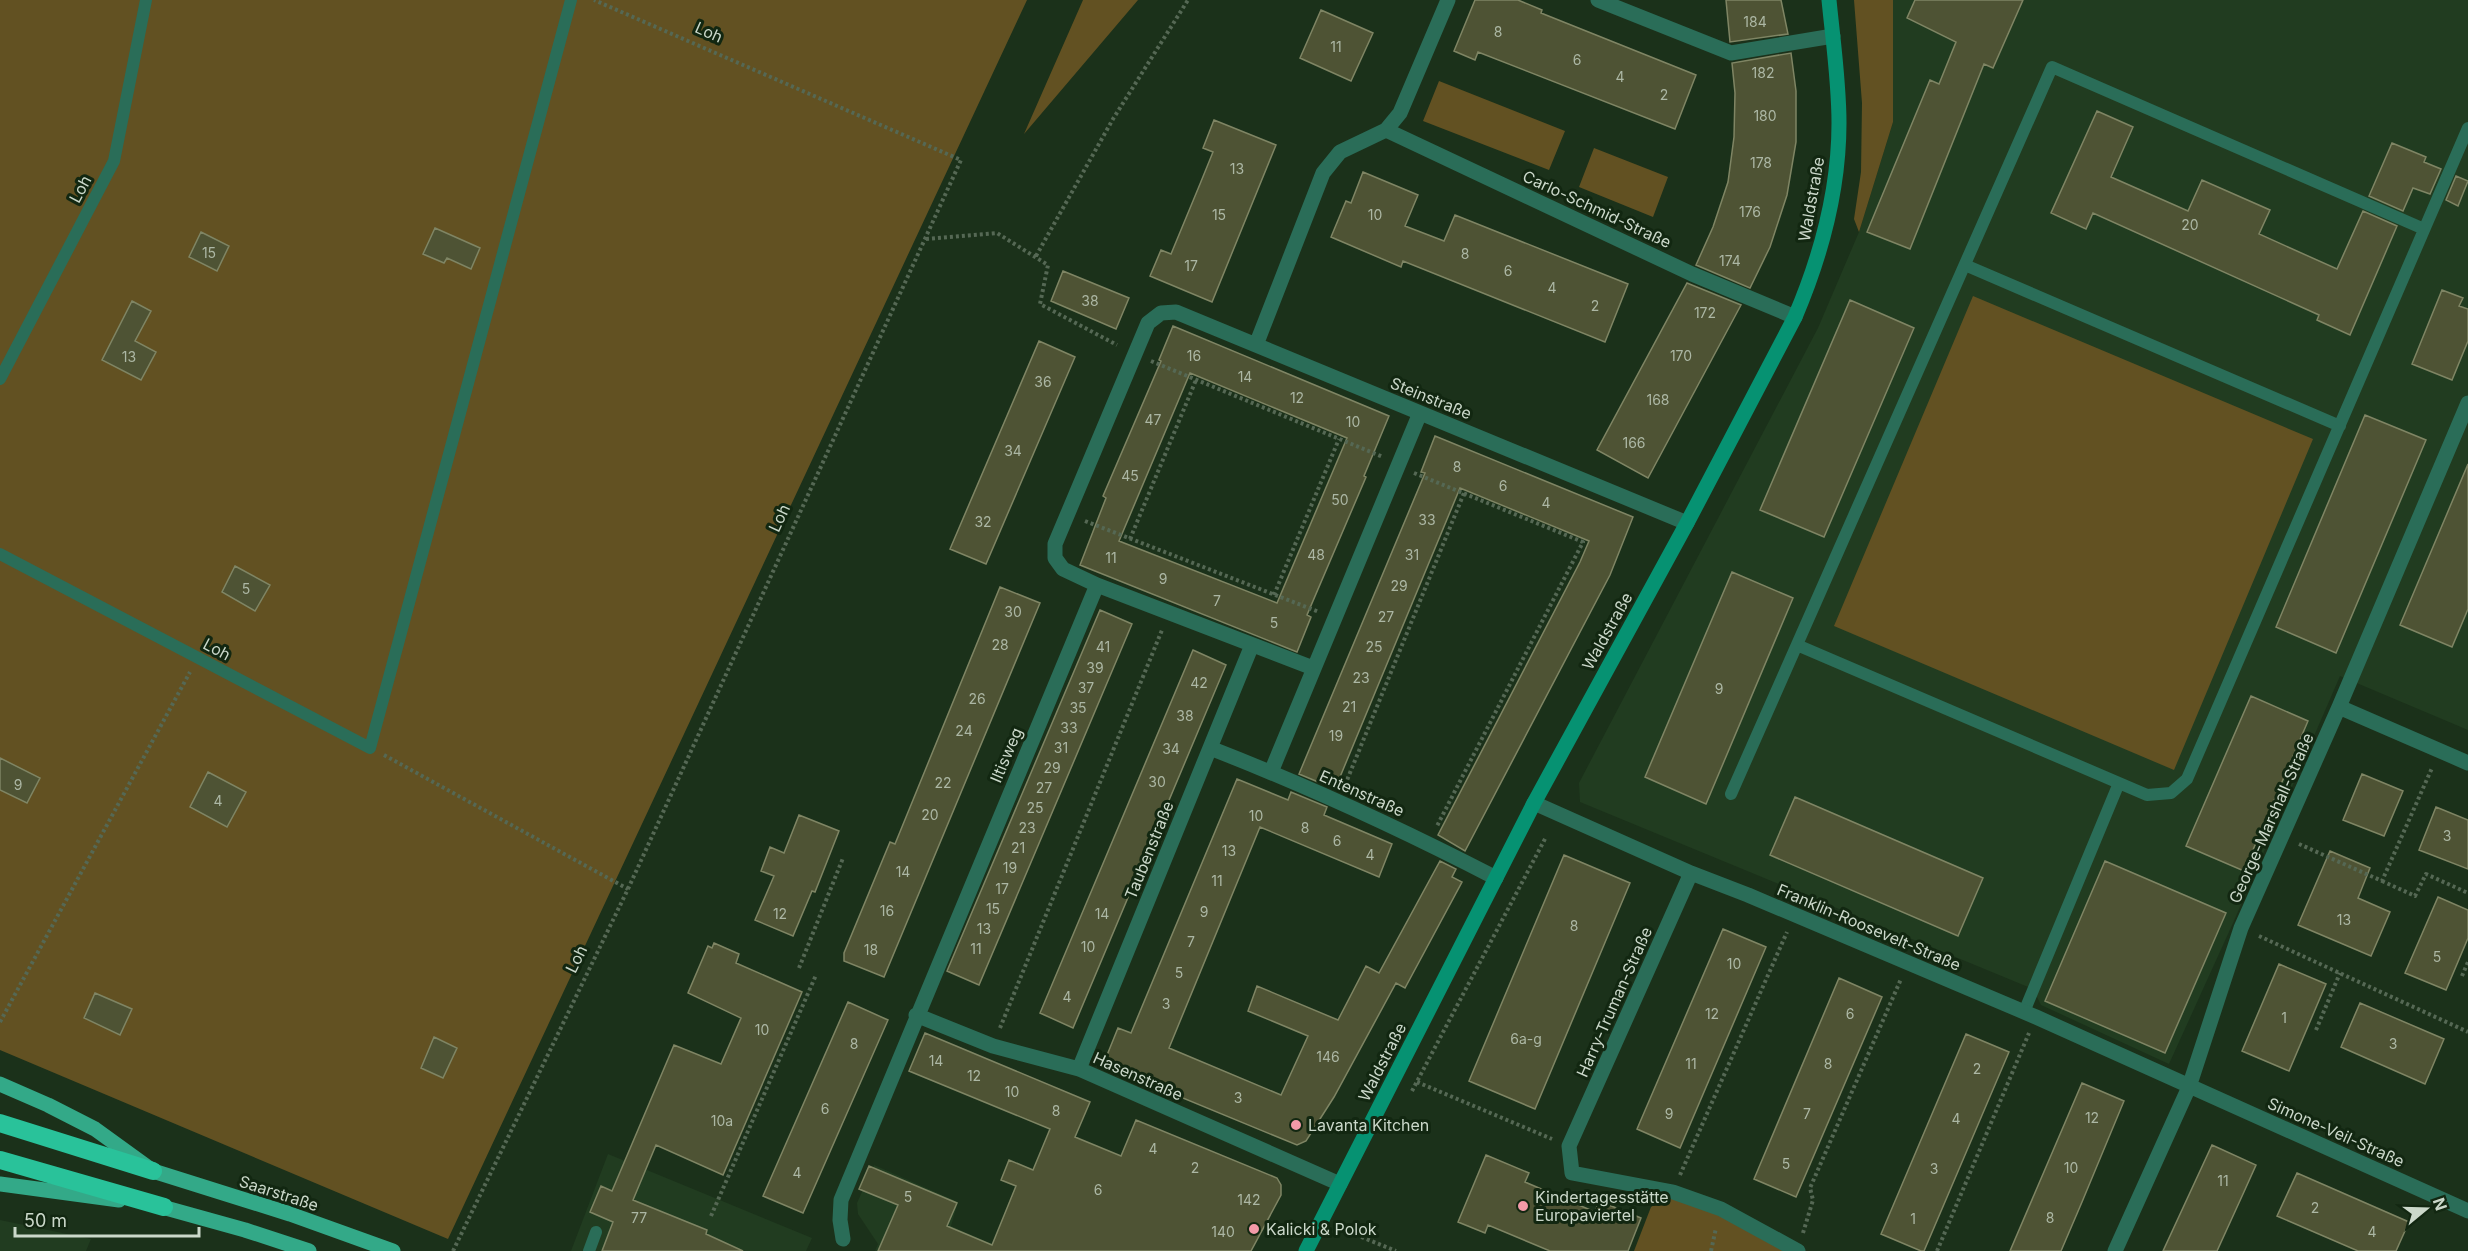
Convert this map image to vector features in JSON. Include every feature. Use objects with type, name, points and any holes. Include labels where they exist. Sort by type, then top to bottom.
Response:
[{"type":"highway","points":[[0,1123],[153,1171]]},
{"type":"highway","points":[[0,1160],[164,1207]]},
{"type":"main road","name":"Saarstraße","points":[[0,1084],[95,1129],[153,1171],[393,1251]]},
{"type":"main road","points":[[0,1184],[164,1207],[309,1251]]},
{"type":"street","points":[[1256,345],[1323,173],[1340,152],[1386,130],[1401,113],[1448,0]]},
{"type":"street","points":[[1598,0],[1731,53],[1833,36]]},
{"type":"street","name":"Waldstraße","points":[[1306,1251],[1534,803],[1687,523],[1795,317],[1819,254],[1834,187],[1839,123],[1829,0]]},
{"type":"street","name":"Carlo-Schmid-Straße","points":[[1386,130],[1692,274],[1795,317]]},
{"type":"street","name":"Steinstraße","points":[[1135,355],[1148,323],[1161,313],[1176,312],[1687,523]]},
{"type":"street","points":[[1135,355],[1055,544],[1055,558],[1063,569],[1097,585],[1312,668]]},
{"type":"street","name":"George-Marshall-Straße","points":[[2115,1251],[2189,1088],[2241,928],[2339,708],[2468,403]]},
{"type":"street","points":[[1271,772],[1312,668],[1420,413]]},
{"type":"street","name":"Iltisweg","points":[[843,1239],[840,1220],[841,1200],[916,1015],[1097,585]]},
{"type":"street","name":"Taubenstraße","points":[[1079,1069],[1252,645]]},
{"type":"street","points":[[2339,708],[2468,763]]},
{"type":"street","name":"Entenstraße","points":[[1210,748],[1338,802],[1428,843],[1496,878]]},
{"type":"street","name":"Franklin-Roosevelt-Straße","points":[[1534,803],[1691,873],[2030,1014],[2189,1088]]},
{"type":"street","name":"Harry-Truman-Straße","points":[[1569,1146],[1691,873]]},
{"type":"street","name":"Hasenstraße","points":[[916,1015],[993,1046],[1079,1069],[1340,1184]]},
{"type":"street","name":"Simone-Veil-Straße","points":[[2189,1088],[2468,1211]]},
{"type":"street","points":[[1569,1146],[1572,1173],[1673,1192],[1721,1209],[1797,1251]]},
{"type":"lane","name":"Loh","points":[[0,379],[114,161],[146,0]]},
{"type":"lane","points":[[370,747],[571,0]]},
{"type":"lane","points":[[1731,794],[2052,67],[2424,230]]},
{"type":"lane","points":[[1797,645],[2147,795],[2171,793],[2187,779],[2468,130]]},
{"type":"lane","points":[[1965,265],[2340,426]]},
{"type":"lane","name":"Loh","points":[[0,554],[370,747]]},
{"type":"lane","points":[[2030,1014],[2119,783]]},
{"type":"lane","points":[[589,1251],[596,1232]]},
{"type":"path","name":"Loh","points":[[453,1251],[628,889],[961,160],[594,0]]},
{"type":"path","points":[[1036,256],[1113,119],[1188,0]]},
{"type":"path","points":[[925,239],[997,233],[1048,265],[1040,304],[1135,355],[1339,438],[1464,494],[1583,542],[1428,843]]},
{"type":"path","points":[[1130,539],[1196,380]]},
{"type":"path","points":[[1274,595],[1339,438]]},
{"type":"path","points":[[1338,802],[1464,494]]},
{"type":"path","points":[[1069,514],[1334,618]]},
{"type":"path","points":[[993,1046],[1169,613]]},
{"type":"path","points":[[0,1022],[198,657]]},
{"type":"path","points":[[370,747],[628,889]]},
{"type":"path","points":[[2382,881],[2440,751]]},
{"type":"path","points":[[2282,836],[2415,896],[2426,874],[2468,893]]},
{"type":"path","points":[[1412,1092],[1546,837]]},
{"type":"path","points":[[799,968],[843,858]]},
{"type":"path","points":[[1673,1192],[1794,915]]},
{"type":"path","points":[[2241,928],[2468,1032]]},
{"type":"path","points":[[2462,976],[2468,962]]},
{"type":"path","points":[[1797,1251],[1813,1200],[1810,1188],[1908,963]]},
{"type":"path","points":[[2316,1030],[2340,973]]},
{"type":"path","points":[[711,1215],[816,975]]},
{"type":"path","points":[[1937,1251],[2030,1014]]},
{"type":"path","points":[[1417,1082],[1569,1146]]},
{"type":"path","points":[[1335,1236],[1345,1218]]},
{"type":"path","points":[[1340,1228],[1396,1251]]},
{"type":"shaded area","points":[[0,0],[1027,0],[448,1239],[0,1050]]},
{"type":"shaded area","points":[[1083,0],[1138,0],[1024,134]]},
{"type":"shaded area","points":[[1854,0],[1893,0],[1893,122],[1859,232],[1854,219],[1861,172],[1862,103]]},
{"type":"shaded area","points":[[1893,0],[2468,0],[2468,730],[2340,676],[2169,1064],[2041,1005],[2033,989],[1580,802],[1579,783],[1818,328],[1859,232],[1893,122]]},
{"type":"shaded area","points":[[1439,81],[1565,131],[1549,170],[1423,121]]},
{"type":"shaded area","points":[[1594,148],[1668,177],[1653,217],[1579,187]]},
{"type":"shaded area","points":[[1973,296],[2313,439],[2174,770],[1834,626]]},
{"type":"shaded area","points":[[608,1154],[812,1238],[806,1251],[571,1251]]},
{"type":"shaded area","points":[[874,1165],[958,1202],[951,1226],[1008,1251],[875,1251],[878,1244],[858,1214],[857,1203]]},
{"type":"shaded area","points":[[1673,1192],[1798,1251],[1634,1251],[1651,1207]]},
{"type":"shaded area","points":[[0,1220],[91,1239],[86,1251],[0,1251]]},
{"type":"building","points":[[1475,0],[1518,0],[1542,10],[1541,13],[1696,75],[1675,129],[1478,52],[1475,60],[1454,51]]},
{"type":"building","points":[[1726,0],[1781,0],[1788,34],[1730,42]]},
{"type":"building","points":[[1915,0],[2023,0],[1993,68],[1984,64],[1910,249],[1867,232],[1930,80],[1939,84],[1956,42],[1907,18]]},
{"type":"building","points":[[1321,10],[1373,33],[1351,81],[1300,58]]},
{"type":"building","points":[[1791,53],[1796,91],[1796,142],[1787,195],[1770,247],[1750,288],[1696,265],[1713,227],[1728,182],[1734,137],[1735,93],[1732,63]]},
{"type":"building","points":[[2097,111],[2133,127],[2111,177],[2188,211],[2202,180],[2270,210],[2259,234],[2337,269],[2363,211],[2397,226],[2350,335],[2317,320],[2319,315],[2093,213],[2086,229],[2051,213]]},
{"type":"building","points":[[1214,120],[1276,145],[1212,302],[1150,276],[1161,250],[1171,254],[1200,184],[1213,152],[1203,148]]},
{"type":"building","points":[[2392,143],[2426,157],[2424,162],[2441,169],[2430,194],[2413,188],[2403,211],[2369,196]]},
{"type":"building","points":[[1363,172],[1418,195],[1405,226],[1444,241],[1455,215],[1628,284],[1605,342],[1403,261],[1401,267],[1331,237],[1346,201],[1351,203]]},
{"type":"building","points":[[2456,176],[2468,181],[2458,206],[2446,200]]},
{"type":"building","points":[[435,228],[480,248],[471,269],[447,258],[444,263],[423,254]]},
{"type":"building","points":[[201,232],[229,246],[217,271],[189,257]]},
{"type":"building","points":[[1063,271],[1129,298],[1116,329],[1051,301]]},
{"type":"building","points":[[1687,283],[1741,305],[1648,478],[1597,450]]},
{"type":"building","points":[[2442,290],[2463,298],[2459,306],[2468,309],[2468,341],[2452,380],[2412,364]]},
{"type":"building","points":[[1850,300],[1914,328],[1824,537],[1760,510]]},
{"type":"building","points":[[132,301],[151,311],[135,341],[156,352],[141,380],[102,360]]},
{"type":"building","points":[[1173,326],[1389,416],[1364,476],[1366,477],[1307,615],[1311,617],[1297,652],[1080,565],[1106,498],[1103,496],[1161,361],[1159,360]],"holes":[[[1190,373],[1347,438],[1277,603],[1119,541]]]},
{"type":"building","points":[[1039,341],[1075,357],[986,564],[950,549]]},
{"type":"building","points":[[2365,415],[2426,440],[2336,653],[2276,627]]},
{"type":"building","points":[[1435,436],[1633,517],[1610,575],[1465,851],[1438,835],[1589,541],[1460,488],[1335,789],[1299,774],[1425,473],[1421,472]]},
{"type":"building","points":[[2468,464],[2468,609],[2452,647],[2400,625]]},
{"type":"building","points":[[235,566],[270,585],[255,611],[222,592]]},
{"type":"building","points":[[1732,572],[1793,598],[1706,804],[1645,777]]},
{"type":"building","points":[[1000,587],[1040,603],[884,977],[844,961],[844,953],[890,842],[895,844]]},
{"type":"building","points":[[1100,610],[1132,624],[979,985],[947,971]]},
{"type":"building","points":[[1193,650],[1226,665],[1073,1028],[1040,1013]]},
{"type":"building","points":[[2251,696],[2308,721],[2244,871],[2186,846]]},
{"type":"building","points":[[0,758],[40,778],[27,803],[0,790]]},
{"type":"building","points":[[208,772],[246,792],[227,827],[190,807]]},
{"type":"building","points":[[2362,774],[2403,791],[2384,836],[2343,820]]},
{"type":"building","points":[[1237,779],[1288,800],[1291,792],[1327,807],[1324,815],[1392,844],[1379,877],[1260,827],[1169,1048],[1281,1095],[1308,1036],[1248,1011],[1257,986],[1338,1020],[1366,966],[1379,973],[1440,861],[1456,869],[1452,877],[1462,882],[1405,988],[1396,983],[1334,1097],[1306,1141],[1297,1145],[1103,1065],[1118,1028],[1131,1033]]},
{"type":"building","points":[[1795,797],[1983,878],[1958,936],[1770,855]]},
{"type":"building","points":[[2436,807],[2468,820],[2468,869],[2419,850]]},
{"type":"building","points":[[799,815],[839,831],[815,892],[812,891],[793,936],[755,920],[774,876],[761,871],[770,847],[784,853]]},
{"type":"building","points":[[2330,851],[2370,868],[2358,898],[2390,912],[2371,956],[2298,925]]},
{"type":"building","points":[[1564,855],[1630,883],[1535,1109],[1469,1081]]},
{"type":"building","points":[[2105,861],[2226,913],[2165,1053],[2045,1001]]},
{"type":"building","points":[[2438,897],[2468,910],[2468,938],[2446,990],[2405,973]]},
{"type":"building","points":[[1723,929],[1766,947],[1680,1148],[1637,1129]]},
{"type":"building","points":[[714,943],[739,954],[736,963],[802,992],[723,1175],[656,1145],[633,1200],[707,1230],[706,1234],[743,1251],[602,1251],[613,1222],[590,1212],[601,1186],[612,1191],[674,1045],[721,1064],[741,1018],[688,993],[708,946],[712,948]]},
{"type":"building","points":[[2279,964],[2326,984],[2289,1071],[2242,1051]]},
{"type":"building","points":[[1839,978],[1882,997],[1796,1197],[1754,1179]]},
{"type":"building","points":[[95,993],[132,1009],[120,1035],[84,1018]]},
{"type":"building","points":[[848,1002],[888,1020],[803,1213],[763,1196]]},
{"type":"building","points":[[2360,1003],[2444,1039],[2425,1084],[2341,1047]]},
{"type":"building","points":[[925,1033],[1090,1102],[1075,1137],[1121,1156],[1136,1120],[1277,1178],[1281,1185],[1281,1195],[1251,1251],[878,1251],[898,1205],[859,1189],[869,1166],[957,1203],[947,1226],[992,1245],[1016,1186],[1001,1180],[1009,1160],[1033,1170],[1050,1129],[909,1071]]},
{"type":"building","points":[[1966,1034],[2009,1052],[1924,1251],[1921,1251],[1881,1234]]},
{"type":"building","points":[[434,1037],[457,1048],[443,1078],[421,1068]]},
{"type":"building","points":[[2082,1083],[2124,1101],[2061,1251],[2010,1251]]},
{"type":"building","points":[[2212,1145],[2256,1165],[2217,1251],[2163,1251]]},
{"type":"building","name":"Kindertagesstätte Europaviertel","points":[[1486,1155],[1529,1173],[1525,1182],[1595,1212],[1599,1201],[1641,1218],[1628,1251],[1550,1251],[1488,1225],[1485,1233],[1458,1222]]},
{"type":"building","points":[[2297,1173],[2409,1222],[2396,1251],[2358,1251],[2277,1216]]},
{"type":"place","name":"Lavanta Kitchen","points":[[1296,1125]]},
{"type":"place","name":"Kindertagesstätte Europaviertel","points":[[1523,1206]]},
{"type":"place","name":"Kalicki & Polok","points":[[1254,1229]]}]
